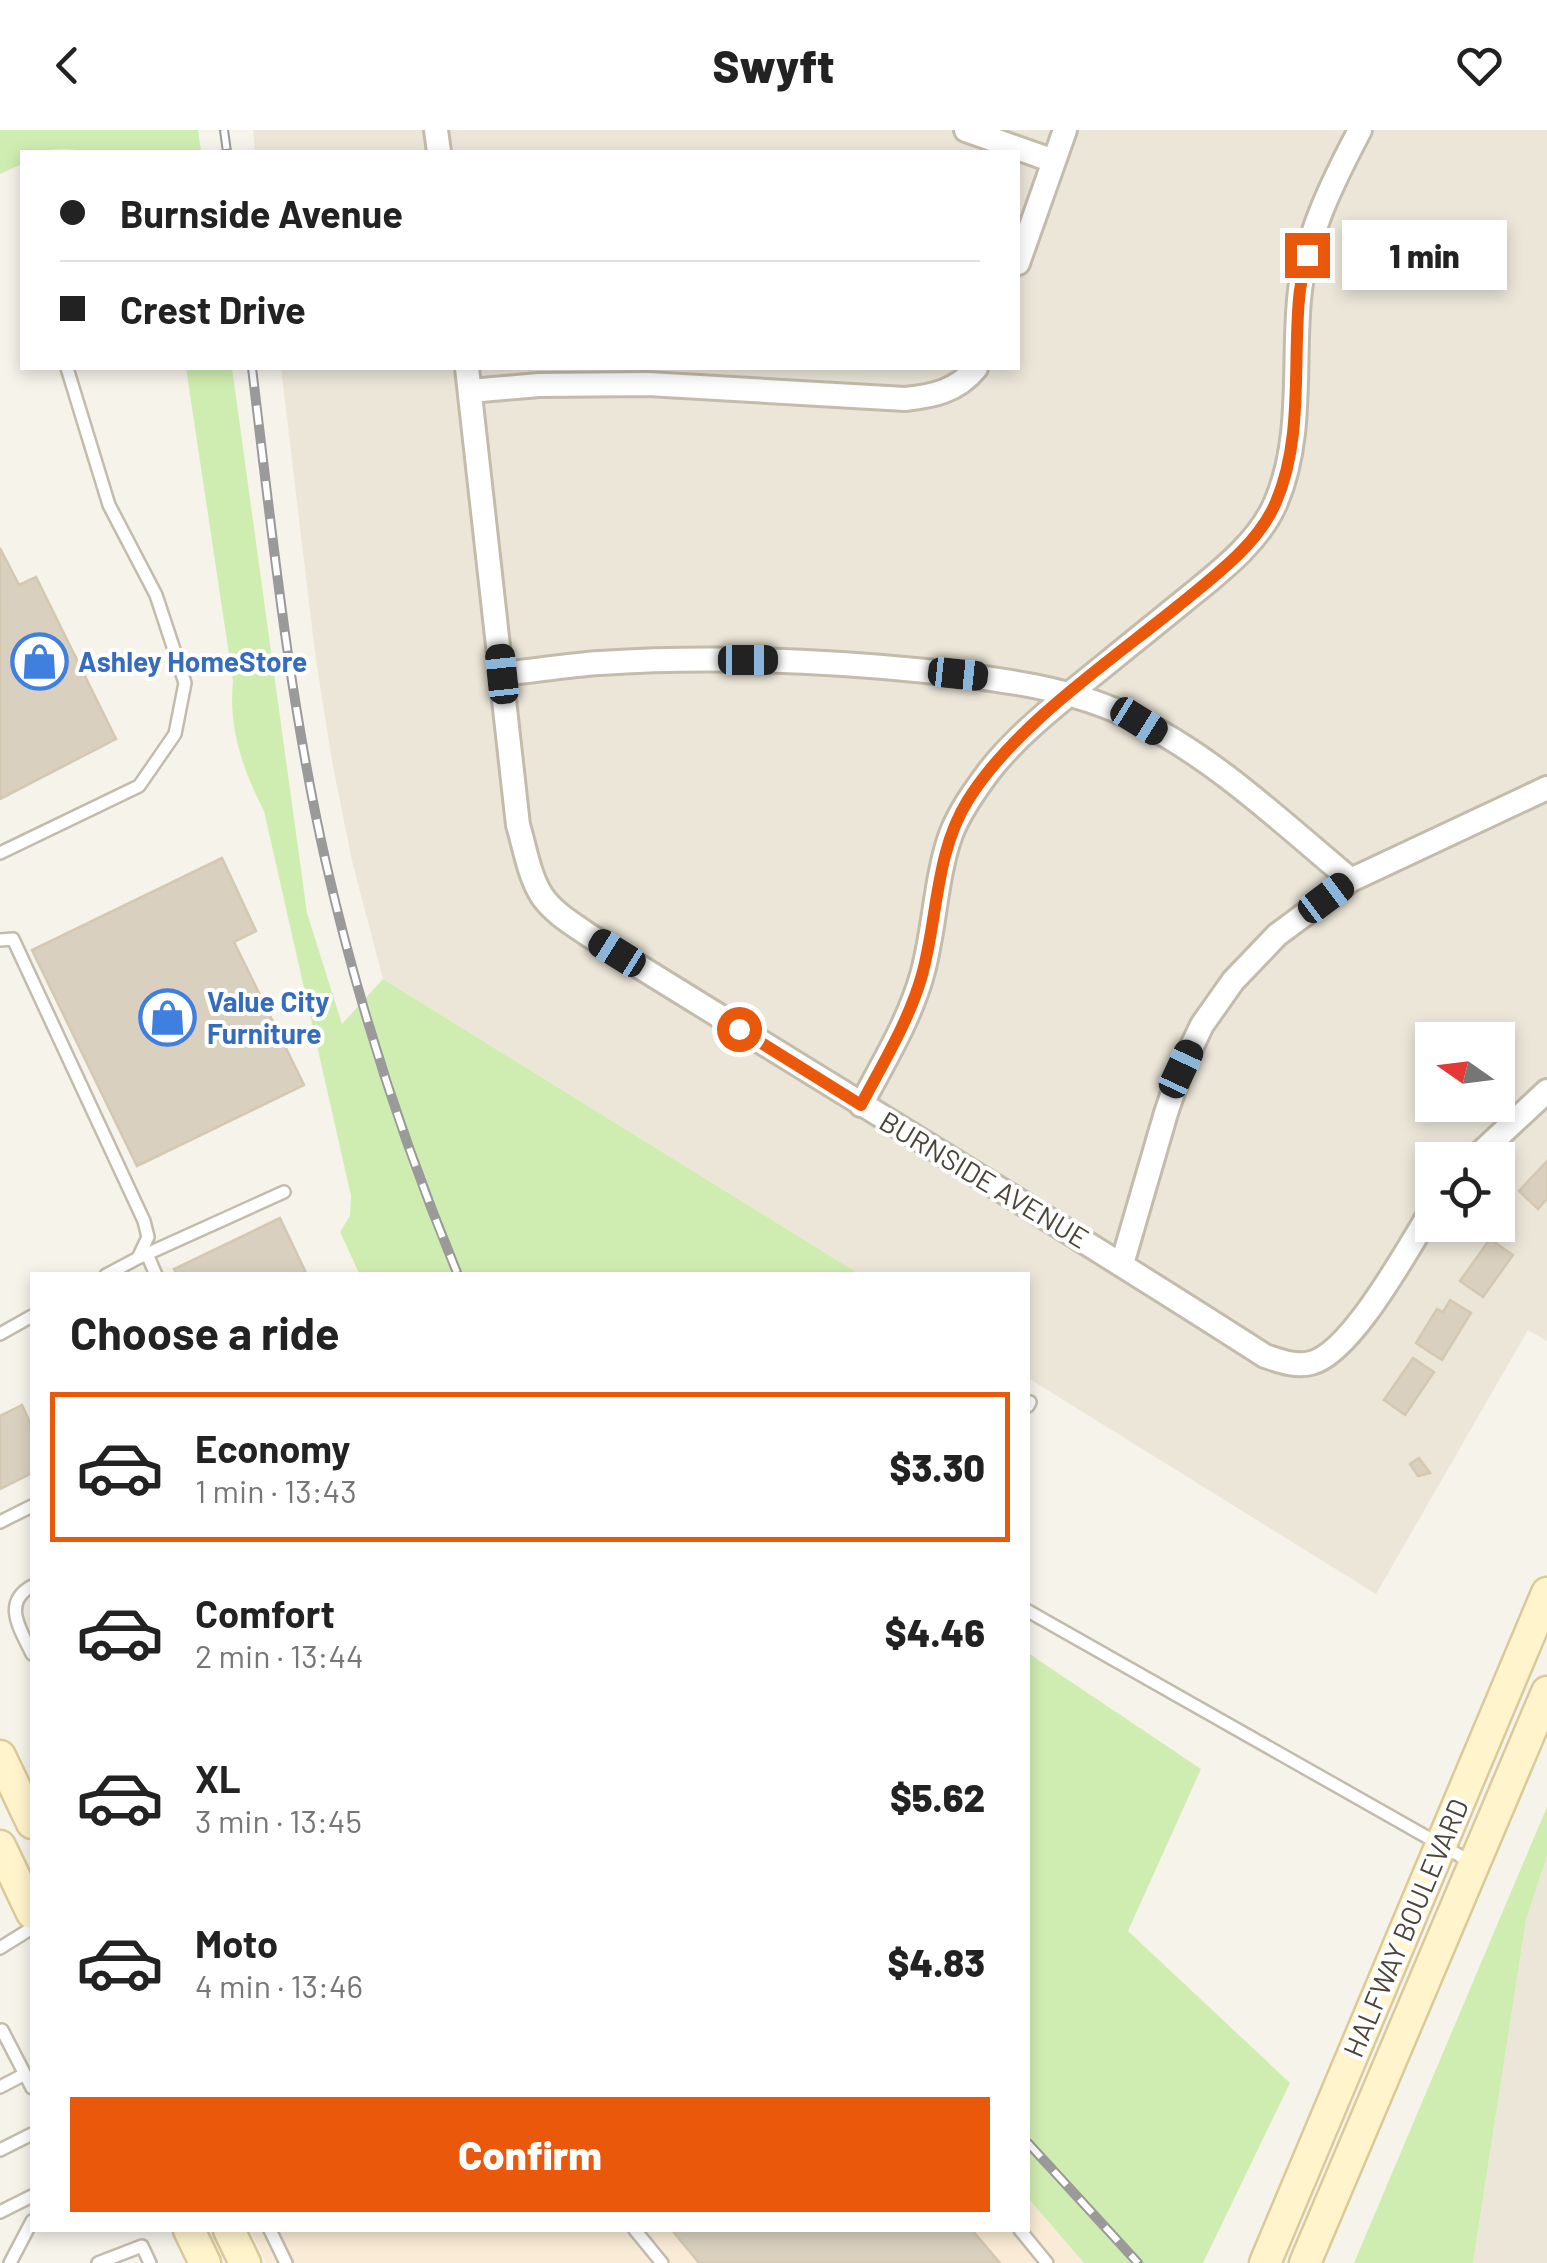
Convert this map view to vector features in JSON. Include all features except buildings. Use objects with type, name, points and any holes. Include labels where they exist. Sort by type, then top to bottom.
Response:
[{"type":"main road","name":"HALFWAY BOULEVARD","points":[[1266,2263],[1547,1593]]},
{"type":"main road","name":"HALFWAY BOULEVARD","points":[[1305,2263],[1547,1692]]},
{"type":"main road","points":[[0,1756],[30,1820]]},
{"type":"main road","points":[[0,1846],[30,1909]]},
{"type":"main road","points":[[191,2232],[206,2263]]},
{"type":"main road","points":[[230,2232],[245,2263]]},
{"type":"street","points":[[966,130],[1054,161]]},
{"type":"street","points":[[1020,257],[1065,130]]},
{"type":"street","points":[[861,1105],[922,978],[940,874],[952,834],[968,801],[1023,734],[1222,570],[1256,534],[1276,504],[1292,432],[1299,297],[1307,255],[1321,210],[1360,130]]},
{"type":"street","points":[[468,379],[539,385],[648,384],[905,399],[937,396],[958,385],[974,370]]},
{"type":"street","name":"BURNSIDE AVENUE","points":[[468,379],[518,825],[532,874],[543,897],[560,914],[1265,1356],[1288,1364],[1312,1362],[1332,1353],[1356,1328],[1415,1236]]},
{"type":"street","points":[[502,674],[614,662],[779,660],[995,678],[1070,693],[1139,721],[1189,752],[1241,788],[1350,880]]},
{"type":"street","points":[[1122,1264],[1181,1069],[1202,1025],[1233,981],[1277,935],[1350,880],[1547,788]]},
{"type":"street","points":[[1492,1142],[1547,1091]]},
{"type":"lane","points":[[0,853],[140,786],[174,734],[185,683],[156,595],[110,505],[68,370]]},
{"type":"lane","points":[[0,940],[14,939],[144,1221],[148,1237],[142,1256]]},
{"type":"lane","points":[[112,1272],[284,1192]]},
{"type":"lane","points":[[142,1256],[154,1272]]},
{"type":"lane","points":[[0,1334],[30,1317]]},
{"type":"lane","points":[[0,1522],[30,1507]]},
{"type":"lane","points":[[30,1587],[16,1602],[16,1617],[30,1649]]},
{"type":"lane","points":[[1030,1613],[1475,1864]]},
{"type":"lane","points":[[0,1948],[30,1929]]},
{"type":"lane","points":[[1,2031],[30,2084]]},
{"type":"lane","points":[[0,2087],[25,2074]]},
{"type":"lane","points":[[0,2150],[30,2135]]},
{"type":"lane","points":[[0,2212],[30,2197]]},
{"type":"lane","points":[[10,2263],[30,2225]]},
{"type":"lane","points":[[271,2232],[286,2263]]},
{"type":"lane","points":[[637,2232],[662,2263]]},
{"type":"lane","points":[[1022,2232],[1047,2263]]},
{"type":"lane","points":[[98,2263],[142,2246],[150,2263]]},
{"type":"shaded area","points":[[253,130],[1547,130],[1547,1341],[1528,1330],[1376,1594],[1030,1379],[1030,1272],[856,1272],[383,979],[352,861],[332,761],[281,370],[1020,370],[1020,150],[255,150]]},
{"type":"shaded area","points":[[1547,1856],[1547,2263],[1473,2263],[1526,1920]]},
{"type":"shaded area","points":[[1030,2200],[1084,2263],[266,2263],[252,2232],[1030,2232]]},
{"type":"green space","points":[[0,130],[198,130],[201,150],[20,150],[20,165],[0,174]]},
{"type":"green space","points":[[186,370],[232,370],[307,913],[342,1024],[383,979],[856,1272],[359,1272],[340,1232],[350,1216],[351,1196],[264,811],[235,732],[233,681]]},
{"type":"green space","points":[[1030,1654],[1201,1769],[1128,1931],[1290,2083],[1203,2263],[1084,2263],[1030,2200]]},
{"type":"green space","points":[[1547,1807],[1547,1856],[1526,1920],[1473,2263],[1354,2263]]},
{"type":"railway","points":[[224,130],[227,150]]},
{"type":"railway","points":[[252,370],[292,678],[326,863],[383,1072],[457,1272]]},
{"type":"railway","points":[[1030,2145],[1138,2263]]},
{"type":"place","name":"Ashley HomeStore","points":[[39,662]]},
{"type":"place","name":"Value City Furniture","points":[[168,1018]]},
{"type":"route","points":[[739,1029],[861,1105],[922,978],[940,874],[952,834],[968,801],[1023,734],[1222,570],[1256,534],[1276,504],[1288,462],[1294,418],[1299,297],[1307,255]]}]
